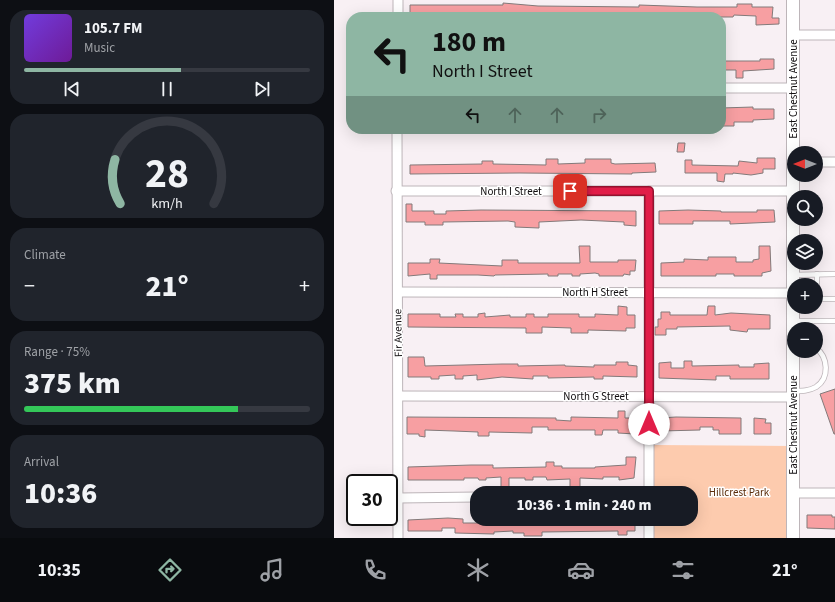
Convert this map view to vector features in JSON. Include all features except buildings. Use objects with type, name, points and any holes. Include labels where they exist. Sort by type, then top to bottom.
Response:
[{"type":"street","points":[[398,0],[398,12]]},
{"type":"street","name":"East Chestnut Avenue","points":[[793,0],[793,146]]},
{"type":"street","points":[[793,35],[835,35]]},
{"type":"street","points":[[726,88],[793,88]]},
{"type":"street","name":"Fir Avenue","points":[[397,134],[396,191],[399,396],[398,538]]},
{"type":"street","points":[[823,162],[835,162]]},
{"type":"street","name":"North I Street","points":[[396,191],[787,191]]},
{"type":"street","points":[[649,191],[649,486]]},
{"type":"street","name":"East Chestnut Avenue","points":[[792,275],[793,226]]},
{"type":"street","name":"North H Street","points":[[398,292],[787,293]]},
{"type":"street","name":"East Chestnut Avenue","points":[[792,314],[792,321]]},
{"type":"street","name":"East Chestnut Avenue","points":[[793,358],[793,538]]},
{"type":"street","name":"North G Street","points":[[399,396],[649,396],[792,394]]},
{"type":"street","points":[[793,493],[835,493]]},
{"type":"street","points":[[399,498],[470,497]]},
{"type":"street","points":[[649,526],[649,538]]},
{"type":"lane","points":[[817,274],[817,299],[835,299]]},
{"type":"lane","points":[[792,275],[835,274]]},
{"type":"lane","points":[[792,321],[835,321]]},
{"type":"lane","points":[[792,394],[808,391],[821,382],[826,374],[823,355]]},
{"type":"green space","name":"Hillcrest Park","points":[[654,445],[790,446],[789,538],[654,538],[654,526],[698,526],[698,486],[654,486]]},
{"type":"route","points":[[570,191],[649,191],[649,424]]}]
